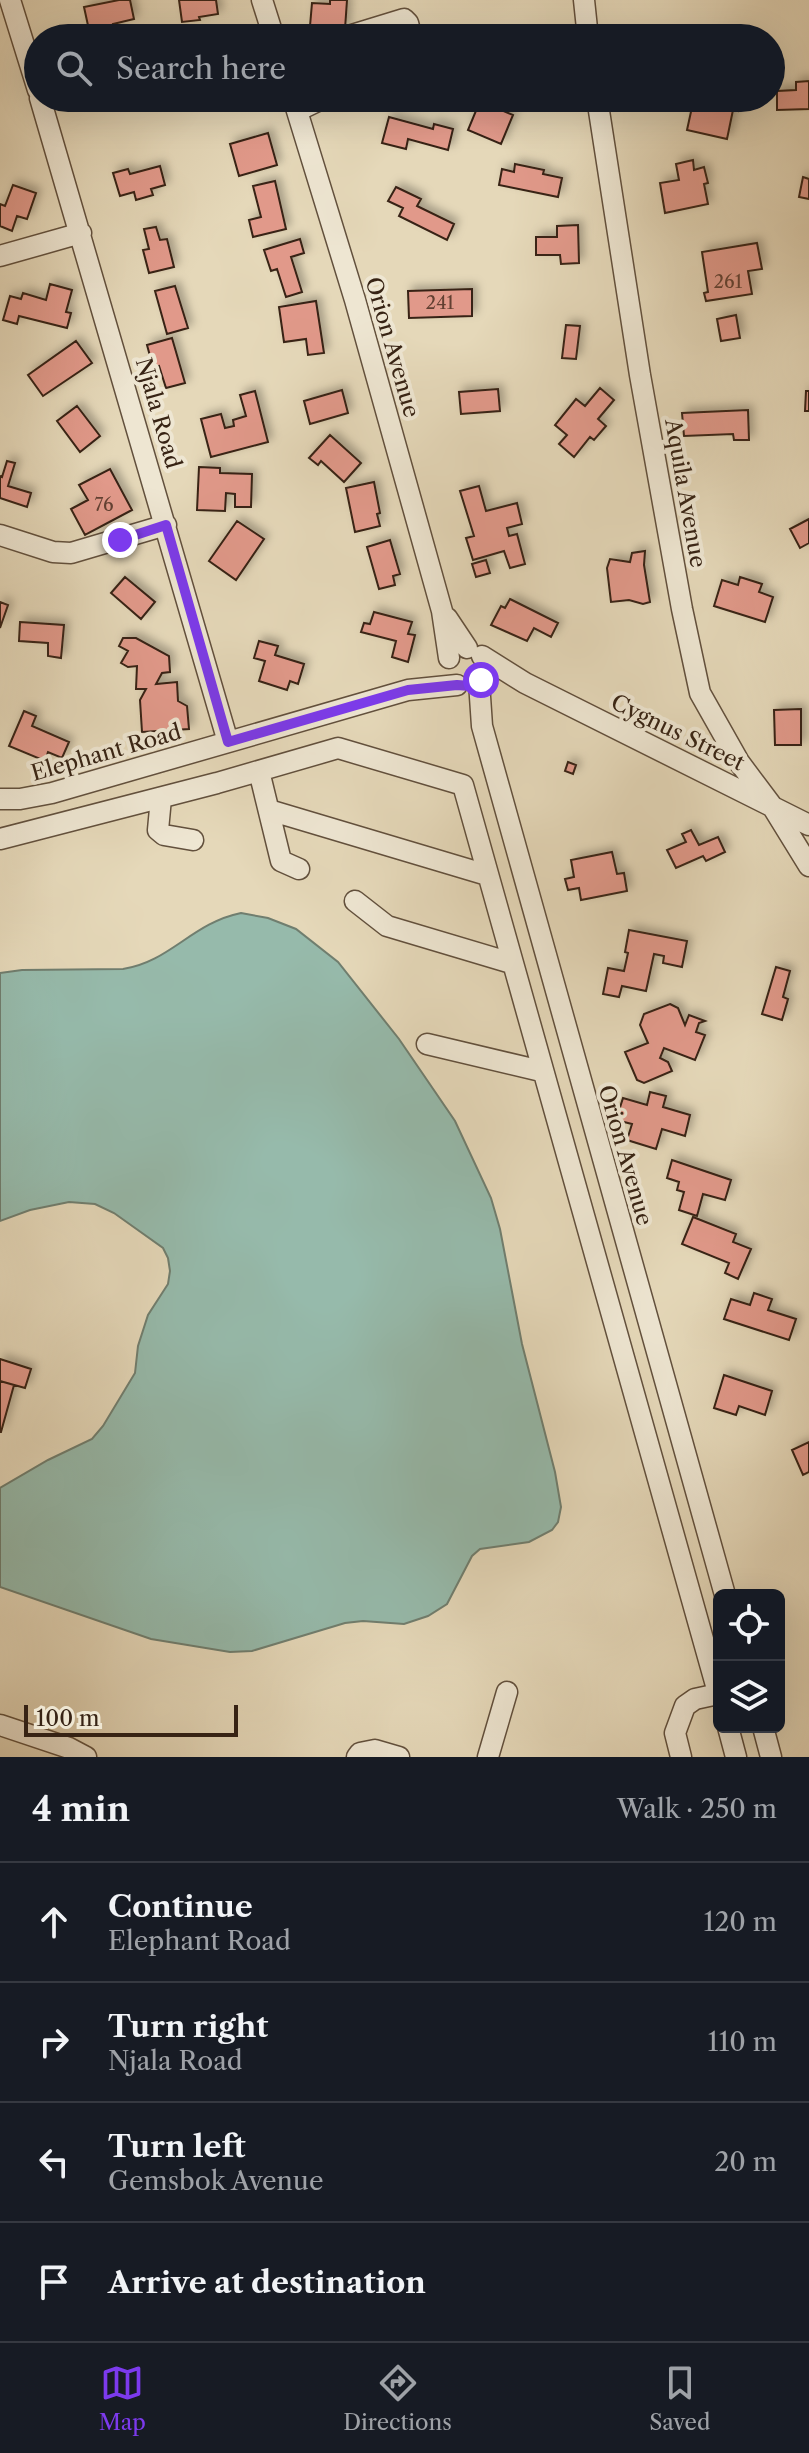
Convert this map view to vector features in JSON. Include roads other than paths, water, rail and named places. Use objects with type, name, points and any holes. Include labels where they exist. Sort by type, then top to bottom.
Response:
[{"type":"street","points":[[10,0],[24,45]]},
{"type":"street","points":[[262,0],[270,24]]},
{"type":"street","points":[[584,0],[587,24]]},
{"type":"street","points":[[388,24],[404,19],[408,24]]},
{"type":"street","name":"Njala Road","points":[[44,112],[228,742]]},
{"type":"street","name":"Orion Avenue","points":[[297,112],[355,300],[442,611],[461,656],[448,676],[470,683],[723,1589]]},
{"type":"street","name":"Aquila Avenue","points":[[599,112],[640,375],[694,672],[711,717],[809,866]]},
{"type":"street","points":[[0,256],[81,233]]},
{"type":"street","points":[[0,535],[53,552],[71,553],[166,525]]},
{"type":"street","points":[[461,656],[486,667],[470,683]]},
{"type":"street","name":"Cygnus Street","points":[[461,656],[525,683],[809,825]]},
{"type":"street","name":"Elephant Road","points":[[408,690],[461,656]]},
{"type":"street","name":"Cygnus Street","points":[[470,683],[505,677],[525,683]]},
{"type":"street","name":"Elephant Road","points":[[0,799],[52,793],[408,690],[470,683]]},
{"type":"street","points":[[0,839],[338,748],[463,785],[713,1674]]},
{"type":"street","points":[[259,771],[281,861],[299,869]]},
{"type":"street","points":[[161,798],[158,830],[164,835],[193,840]]},
{"type":"street","points":[[269,810],[487,875]]},
{"type":"street","points":[[355,901],[387,926],[511,963]]},
{"type":"street","points":[[427,1044],[541,1071]]},
{"type":"street","points":[[488,1757],[507,1692]]},
{"type":"street","points":[[681,1757],[675,1733],[685,1706],[695,1699],[713,1696]]},
{"type":"street","points":[[0,1725],[69,1748],[86,1757]]},
{"type":"street","points":[[730,1733],[736,1757]]},
{"type":"street","points":[[765,1733],[771,1757]]},
{"type":"street","points":[[357,1757],[364,1750],[399,1757]]}]
